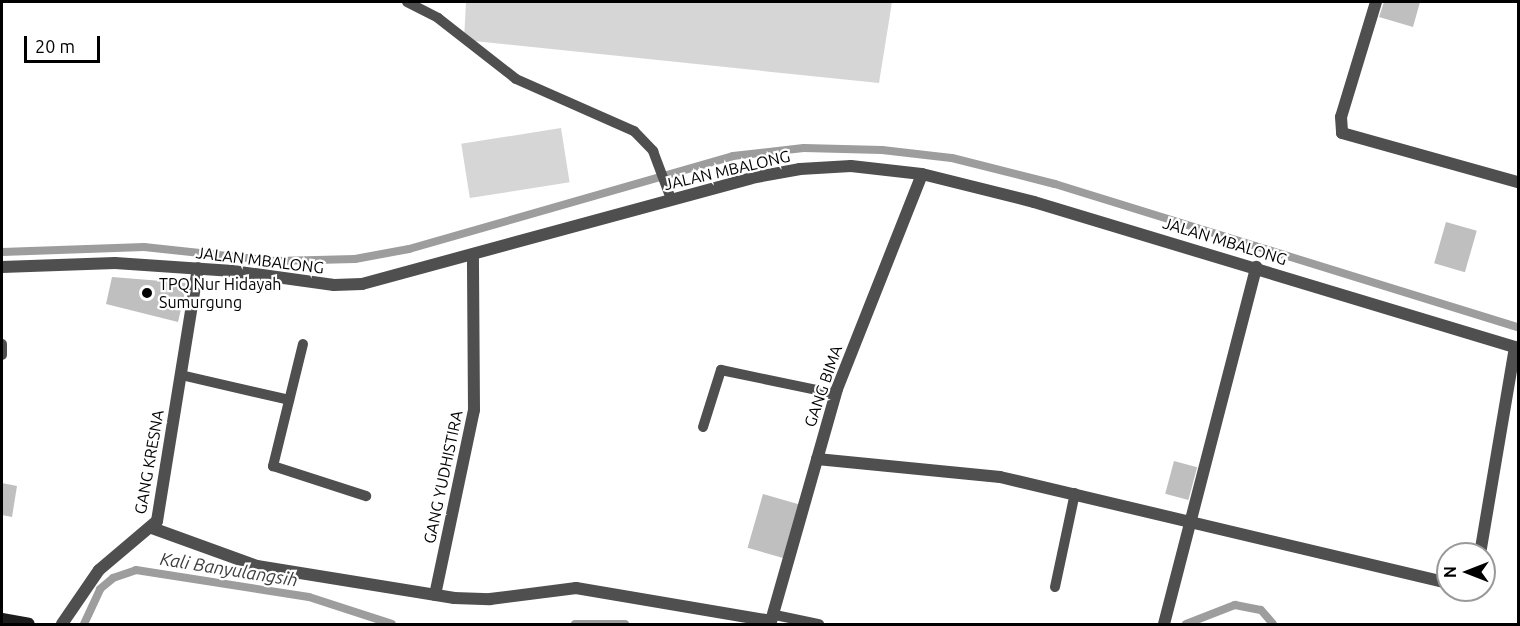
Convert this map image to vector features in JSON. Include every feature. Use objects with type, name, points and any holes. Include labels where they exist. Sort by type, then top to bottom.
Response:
[{"type":"street","points":[[1376,2],[1341,117],[1342,133],[1518,182]]},
{"type":"street","name":"JALAN MBALONG","points":[[2,267],[94,262],[198,268],[351,285],[473,256],[669,193],[800,169],[851,166],[922,174],[1034,202],[1256,267],[1517,348]]},
{"type":"street","name":"GANG BIMA","points":[[775,615],[836,394],[922,174]]},
{"type":"street","name":"GANG YUDHISTIRA","points":[[435,595],[475,402],[473,256]]},
{"type":"street","points":[[1164,624],[1256,267]]},
{"type":"street","name":"GANG KRESNA","points":[[62,624],[99,570],[152,528],[159,511],[198,268]]},
{"type":"street","points":[[1482,542],[1517,348]]},
{"type":"street","points":[[817,459],[1000,477],[1436,580]]},
{"type":"street","points":[[152,528],[257,566],[435,595],[480,600],[576,588],[765,621],[775,615]]},
{"type":"street","points":[[2,619],[29,624]]},
{"type":"lane","points":[[407,2],[438,18],[516,79],[628,126],[646,141],[659,164],[669,193]]},
{"type":"lane","points":[[2,344],[2,355]]},
{"type":"lane","points":[[303,344],[274,467],[366,496]]},
{"type":"lane","points":[[703,427],[721,370],[836,394]]},
{"type":"lane","points":[[181,375],[289,400]]},
{"type":"lane","points":[[1055,587],[1075,493]]},
{"type":"lane","points":[[775,615],[819,624]]},
{"type":"shaded area","points":[[466,2],[892,2],[879,83],[464,40]]},
{"type":"shaded area","points":[[561,128],[570,182],[470,198],[461,144]]},
{"type":"building","points":[[1384,2],[1420,2],[1413,27],[1379,17]]},
{"type":"building","points":[[1446,222],[1477,231],[1465,272],[1434,263]]},
{"type":"building","name":"TPQ Nur Hidayah Sumurgung","points":[[112,277],[187,283],[178,322],[106,304]]},
{"type":"building","points":[[1174,461],[1197,467],[1188,500],[1165,494]]},
{"type":"building","points":[[2,483],[17,486],[12,517],[2,515]]},
{"type":"building","points":[[763,494],[799,504],[783,558],[748,548]]},
{"type":"waterway","points":[[2,252],[144,247],[276,261],[355,259],[409,249],[733,156],[804,148],[882,150],[952,158],[1055,184],[1518,327]]},
{"type":"waterway","name":"Kali Banyulangsih","points":[[84,624],[100,589],[113,578],[136,570],[309,597],[392,624]]},
{"type":"waterway","name":"Kali Banyulangsih","points":[[1186,624],[1235,605],[1261,610],[1273,624]]},
{"type":"waterway","name":"Kali Banyulangsih","points":[[575,624],[625,624]]},
{"type":"place","name":"TPQ Nur Hidayah Sumurgung","points":[[147,293]]}]
